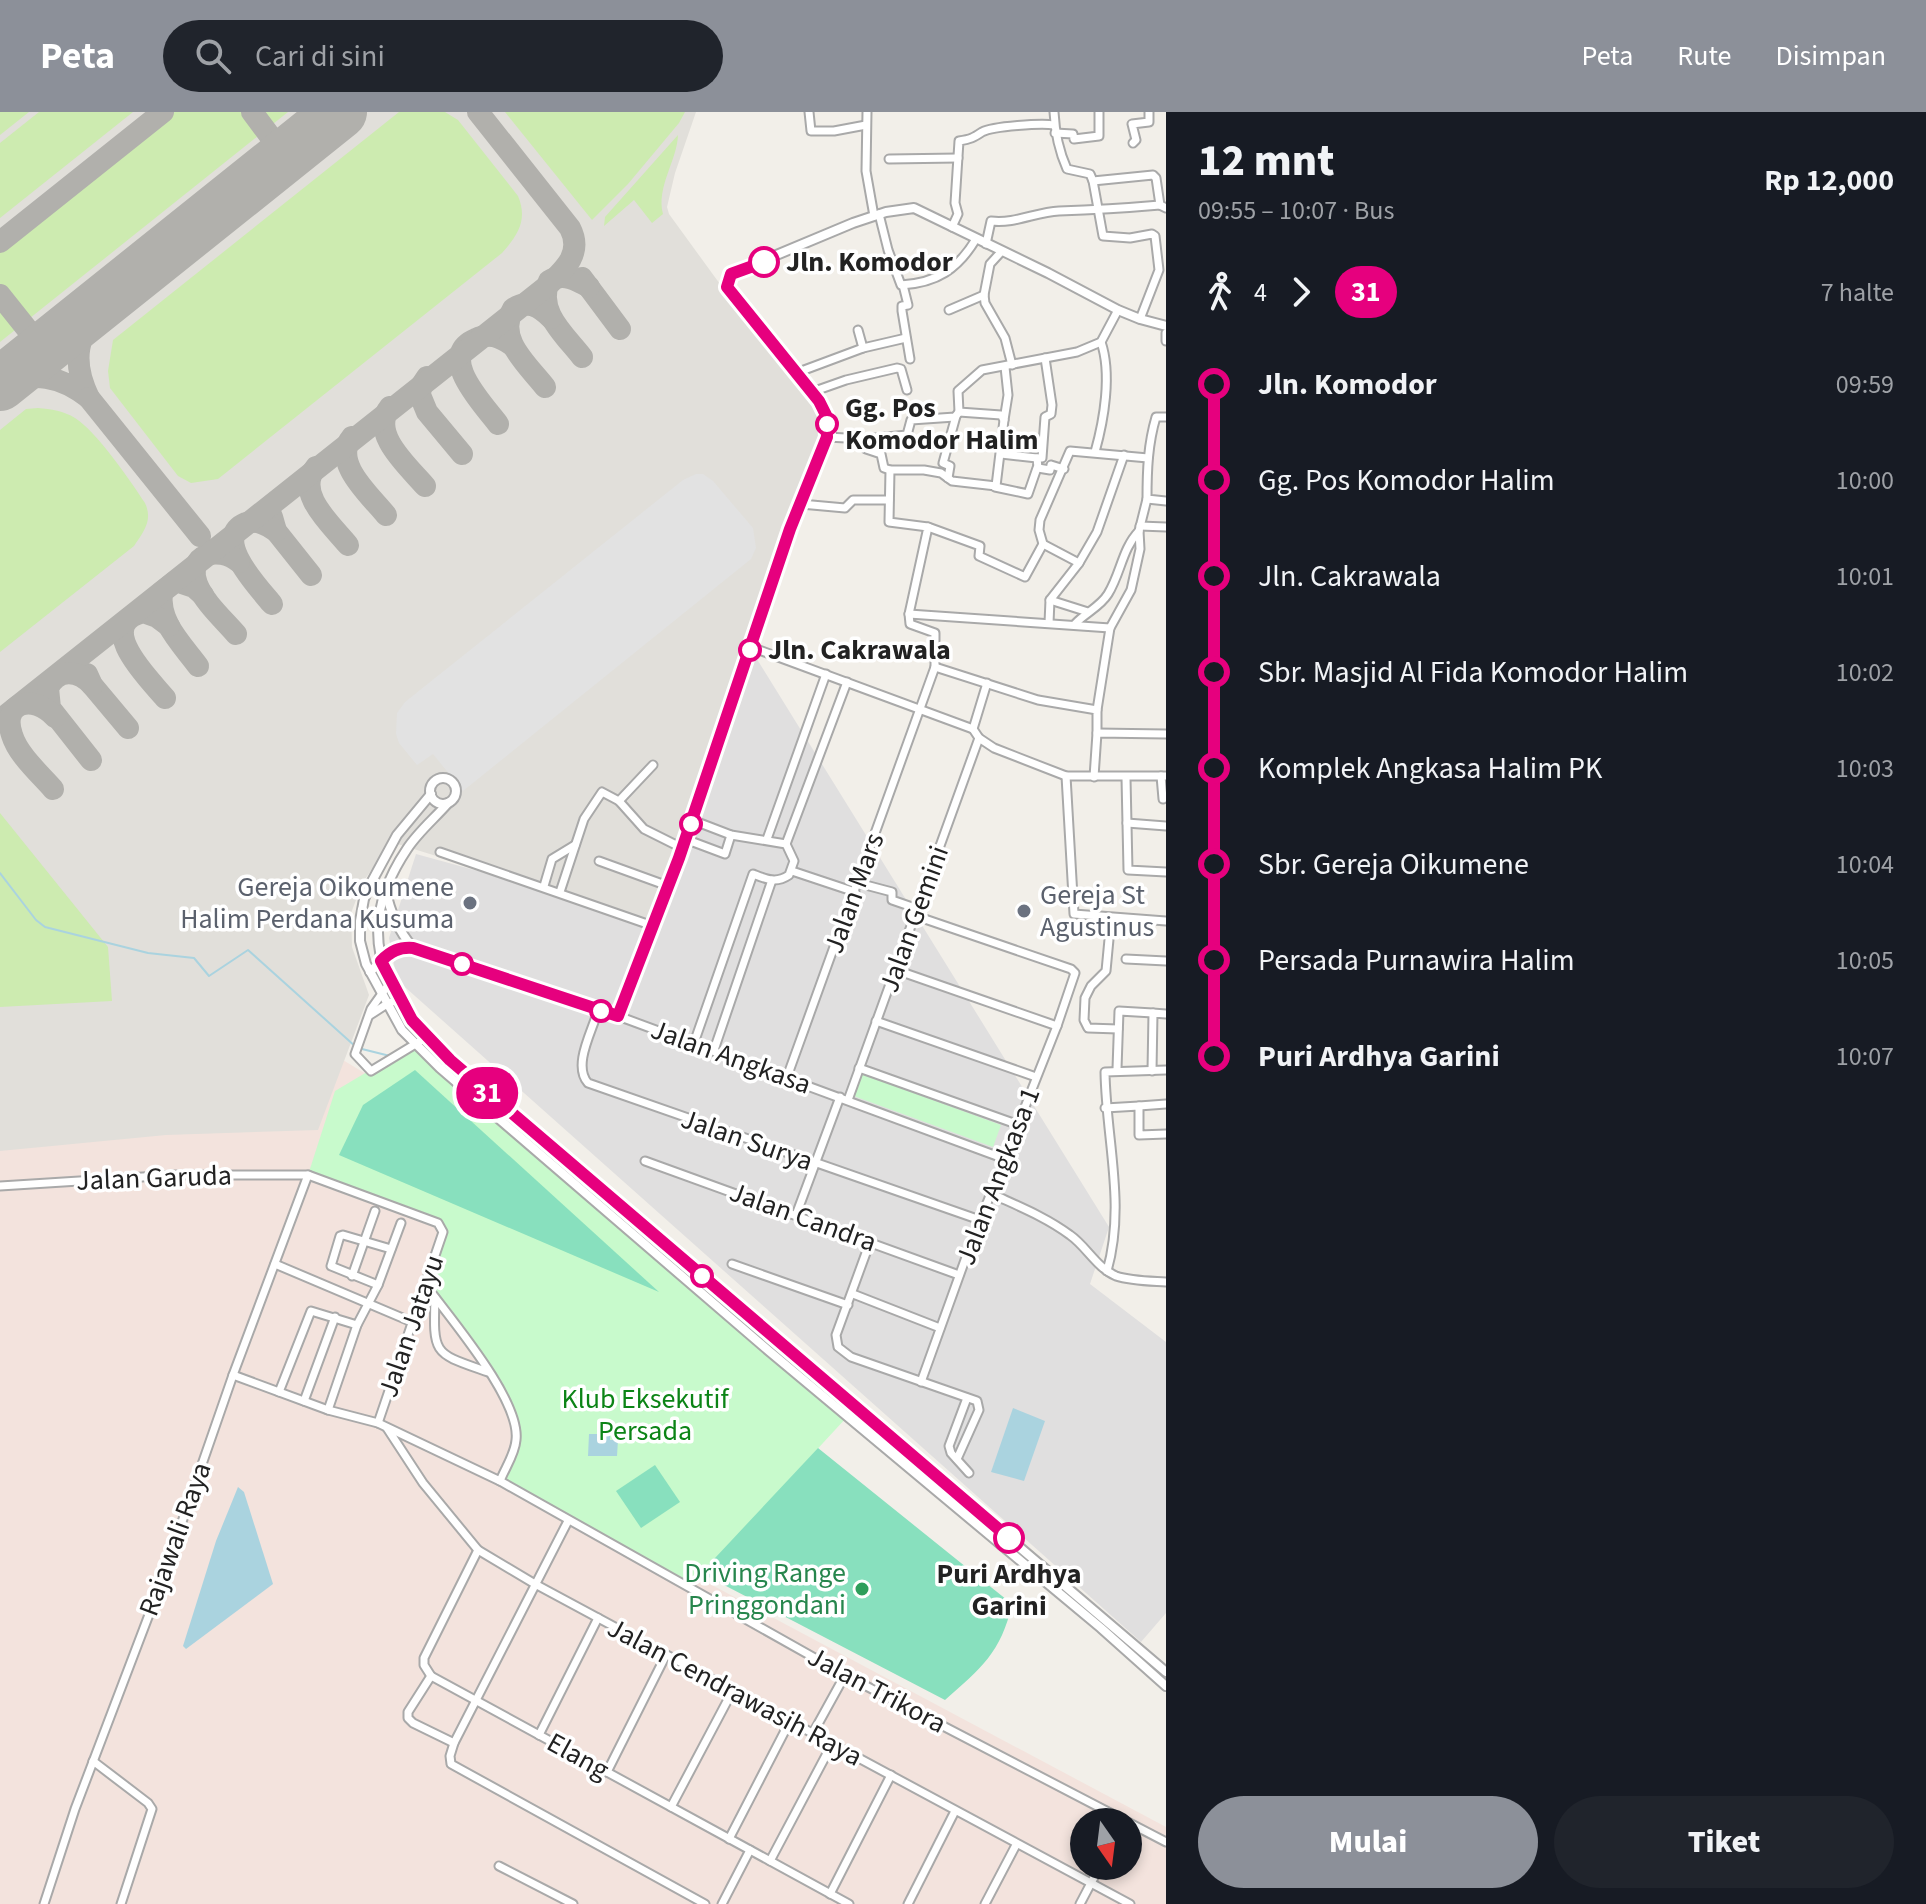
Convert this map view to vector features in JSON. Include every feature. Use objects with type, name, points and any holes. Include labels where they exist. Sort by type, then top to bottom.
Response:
[{"type":"street","points":[[809,112],[811,131],[834,131],[866,125]]},
{"type":"street","points":[[867,112],[866,171],[895,274],[900,285],[903,285],[908,305],[902,306],[910,359]]},
{"type":"street","points":[[1054,112],[1055,129],[1066,169],[1090,174],[1093,181],[1104,237],[1155,236],[1159,270],[1140,319]]},
{"type":"street","points":[[952,227],[958,213],[955,203],[959,141],[977,138],[983,132],[1055,129],[1073,134],[1074,139],[1099,136],[1099,112]]},
{"type":"street","points":[[1133,143],[1136,140],[1132,124],[1149,122],[1149,112]]},
{"type":"street","points":[[889,159],[958,158]]},
{"type":"street","points":[[986,244],[991,221],[1001,222],[1059,211],[1163,206],[1153,175],[1093,181]]},
{"type":"street","points":[[618,1016],[684,844],[827,437],[826,415],[812,392],[728,291],[726,283],[729,277],[877,215],[914,208],[1118,310],[1166,326]]},
{"type":"street","points":[[903,285],[953,268],[976,239]]},
{"type":"street","points":[[995,487],[1008,395],[1008,366],[1005,338],[985,303],[984,295],[990,264],[1001,252]]},
{"type":"street","points":[[949,310],[984,295]]},
{"type":"street","points":[[948,478],[950,466],[943,463],[958,414],[956,395],[965,382],[982,370],[1077,352],[1101,342],[1118,310]]},
{"type":"street","points":[[858,330],[863,348]]},
{"type":"street","points":[[1166,333],[1166,341]]},
{"type":"street","points":[[796,373],[863,348],[906,338]]},
{"type":"street","points":[[1095,452],[1108,365],[1101,342]]},
{"type":"street","points":[[1001,454],[1042,458],[1045,417],[1051,414],[1052,405],[1045,358]]},
{"type":"street","points":[[812,392],[897,368],[901,369],[907,390]]},
{"type":"street","points":[[827,437],[865,439],[907,435],[911,420],[958,414],[1001,415],[1004,420]]},
{"type":"street","points":[[1094,777],[1097,710],[1110,628],[1131,590],[1140,549],[1140,528],[1147,499],[1148,458],[1156,417],[1166,417]]},
{"type":"street","points":[[865,439],[866,449],[881,454],[884,468],[941,473],[952,481],[1028,494],[1037,468],[1037,458]]},
{"type":"street","points":[[890,470],[889,522],[928,527],[980,546],[979,556],[1025,577],[1043,544],[1040,520],[1071,450],[1148,458]]},
{"type":"street","points":[[1049,623],[1050,600],[1079,563],[1097,532],[1124,455]]},
{"type":"street","points":[[1037,468],[1050,470],[1051,465],[1064,469]]},
{"type":"street","points":[[1147,499],[1166,501]]},
{"type":"street","points":[[801,504],[845,508],[853,500],[889,500]]},
{"type":"street","points":[[928,527],[909,614],[911,626],[935,633],[935,667],[1038,700],[1097,710]]},
{"type":"street","points":[[1140,528],[1166,527]]},
{"type":"street","points":[[1075,624],[1108,593],[1127,546],[1140,528]]},
{"type":"street","points":[[1043,544],[1079,563]]},
{"type":"street","points":[[1050,600],[1088,612]]},
{"type":"street","points":[[909,614],[1110,628]]},
{"type":"street","points":[[751,647],[973,729],[979,738],[1030,763],[1066,776],[1164,776],[1163,799]]},
{"type":"street","name":"Jalan Mars","points":[[787,1077],[935,667]]},
{"type":"street","points":[[767,839],[826,674]]},
{"type":"street","points":[[786,844],[847,682]]},
{"type":"street","points":[[973,729],[987,683]]},
{"type":"street","points":[[1097,733],[1166,734]]},
{"type":"street","name":"Jalan Gemini","points":[[796,1215],[859,1068],[979,738]]},
{"type":"street","points":[[619,801],[653,765]]},
{"type":"street","points":[[1066,776],[1073,913],[1079,916],[1166,921]]},
{"type":"street","points":[[1126,778],[1129,871],[1166,872]]},
{"type":"street","points":[[448,803],[437,803],[431,794],[436,781],[450,780],[456,792],[455,798],[409,846],[386,890],[376,929],[381,961],[412,1020],[475,1083],[1166,1672]]},
{"type":"street","points":[[560,892],[584,819],[602,792],[619,801],[644,829],[684,844],[725,854],[731,835]]},
{"type":"street","points":[[431,794],[397,835],[364,899],[360,941],[370,972],[402,1030],[414,1044],[769,1351],[1101,1628],[1166,1686]]},
{"type":"street","points":[[692,820],[731,835],[786,844],[794,857],[792,871],[785,878],[772,880],[753,874],[694,1043]]},
{"type":"street","points":[[1127,823],[1166,826]]},
{"type":"street","points":[[544,886],[552,859],[575,845]]},
{"type":"street","points":[[440,852],[653,926]]},
{"type":"street","points":[[599,861],[668,886]]},
{"type":"street","points":[[792,871],[855,892]]},
{"type":"street","points":[[714,1050],[772,880]]},
{"type":"street","points":[[858,883],[892,892],[892,900],[917,912]]},
{"type":"street","points":[[386,890],[394,918],[413,948]]},
{"type":"street","name":"Jalan Angkasa 1","points":[[917,912],[1074,971],[1057,1026],[980,1220],[921,1382]]},
{"type":"street","points":[[1111,918],[1106,971],[1091,986],[1085,998],[1084,1020],[1088,1028],[1118,1029]]},
{"type":"street","points":[[370,972],[392,951],[403,947],[413,948]]},
{"type":"street","name":"Jalan Angkasa","points":[[413,948],[714,1050],[1005,1159]]},
{"type":"street","points":[[1126,959],[1166,961]]},
{"type":"street","points":[[896,970],[1057,1026]]},
{"type":"street","points":[[391,981],[381,992],[368,1017],[357,1050],[371,1071],[427,1037]]},
{"type":"street","points":[[368,1017],[400,999]]},
{"type":"street","name":"Jalan Surya","points":[[598,1010],[582,1064],[588,1083],[980,1220]]},
{"type":"street","points":[[1117,1069],[1119,1011],[1166,1014]]},
{"type":"street","points":[[1152,1071],[1153,1013]]},
{"type":"street","points":[[876,1021],[1036,1077]]},
{"type":"street","points":[[859,1068],[1019,1125]]},
{"type":"street","points":[[1107,1271],[1115,1241],[1116,1214],[1111,1139],[1105,1108],[1105,1072],[1117,1069],[1166,1070]]},
{"type":"street","points":[[1105,1108],[1166,1104]]},
{"type":"street","points":[[1139,1106],[1139,1135],[1166,1134]]},
{"type":"street","name":"Jalan Candra","points":[[645,1161],[959,1275]]},
{"type":"street","name":"Jalan Garuda","points":[[0,1186],[174,1175],[308,1175]]},
{"type":"street","name":"Rajawali Raya","points":[[44,1904],[93,1761],[158,1591],[233,1375],[308,1175]]},
{"type":"street","name":"Jalan Jatayu","points":[[308,1175],[438,1223],[443,1232],[412,1322],[382,1425]]},
{"type":"street","points":[[992,1194],[1030,1211],[1069,1234],[1107,1271],[1124,1278],[1166,1282]]},
{"type":"street","points":[[352,1276],[375,1211]]},
{"type":"street","points":[[328,1410],[357,1325],[378,1285],[401,1223]]},
{"type":"street","points":[[378,1285],[330,1265],[340,1236],[391,1249]]},
{"type":"street","points":[[870,1242],[836,1335],[838,1347],[851,1357],[977,1401],[979,1406],[957,1459]]},
{"type":"street","points":[[275,1264],[412,1322]]},
{"type":"street","points":[[732,1264],[848,1305]]},
{"type":"street","points":[[425,1284],[490,1372],[510,1411],[517,1438],[500,1481]]},
{"type":"street","points":[[853,1294],[940,1328]]},
{"type":"street","points":[[435,1298],[434,1334],[437,1348],[455,1360],[490,1372]]},
{"type":"street","points":[[279,1392],[310,1313],[316,1311],[357,1325]]},
{"type":"street","points":[[304,1401],[335,1317]]},
{"type":"street","name":"Jalan Trikora","points":[[233,1375],[328,1410],[382,1425],[500,1481],[845,1675],[1098,1808]]},
{"type":"street","points":[[967,1398],[949,1441],[950,1449],[969,1473]]},
{"type":"street","points":[[958,1421],[971,1427]]},
{"type":"street","name":"Jalan Cendrawasih Raya","points":[[382,1425],[423,1483],[478,1550],[535,1584],[1130,1904]]},
{"type":"street","points":[[568,1521],[454,1743],[451,1764],[705,1904]]},
{"type":"street","points":[[454,1743],[413,1723],[408,1718],[408,1712],[431,1676],[424,1665],[424,1658],[478,1550]]},
{"type":"street","points":[[539,1735],[598,1618]]},
{"type":"street","points":[[607,1772],[666,1655]]},
{"type":"street","points":[[813,1733],[845,1675]]},
{"type":"street","name":"Elang","points":[[431,1676],[849,1904]]},
{"type":"street","points":[[671,1807],[733,1690]]},
{"type":"street","points":[[729,1839],[790,1721]]},
{"type":"street","points":[[770,1861],[832,1744]]},
{"type":"street","points":[[93,1761],[152,1809],[121,1904]]},
{"type":"street","points":[[830,1894],[891,1775]]},
{"type":"street","points":[[908,1904],[955,1811]]},
{"type":"street","name":"Jalan Trikora","points":[[1142,1830],[1166,1842]]},
{"type":"street","points":[[985,1904],[1016,1845]]},
{"type":"street","points":[[722,1904],[750,1850]]},
{"type":"street","points":[[499,1866],[573,1904]]},
{"type":"street","points":[[1080,1904],[1093,1880]]},
{"type":"shaded area","points":[[0,112],[696,112],[675,173],[667,207],[669,214],[725,291],[817,402],[824,434],[741,661],[650,928],[559,894],[391,842],[363,882],[351,913],[352,947],[369,995],[318,1130],[166,1135],[0,1151]]},
{"type":"shaded area","points":[[703,474],[713,481],[753,528],[756,548],[751,559],[463,791],[433,754],[417,765],[399,743],[396,734],[397,713],[405,702],[683,480]]},
{"type":"shaded area","points":[[750,648],[1109,1227],[1090,1284],[1166,1342],[1166,1613],[1141,1642],[397,980],[389,938],[416,854],[559,893],[734,675]]},
{"type":"shaded area","points":[[0,906],[338,1057],[366,1074],[462,1210],[526,1411],[526,1486],[1130,1808],[1070,1808],[1070,1880],[1142,1880],[1142,1814],[1166,1827],[1166,1904],[0,1904]]},
{"type":"green space","points":[[0,112],[29,112],[0,135]]},
{"type":"green space","points":[[39,112],[133,112],[0,218],[0,143]]},
{"type":"green space","points":[[163,112],[288,112],[0,342],[0,242]]},
{"type":"green space","points":[[399,112],[445,112],[458,120],[518,196],[522,220],[513,240],[502,253],[218,479],[191,483],[178,476],[110,388],[108,371],[113,340]]},
{"type":"green space","points":[[505,112],[685,112],[628,184],[592,220]]},
{"type":"green space","points":[[678,135],[662,194],[663,214],[652,223],[634,200],[604,226],[605,217]]},
{"type":"green space","points":[[38,408],[71,416],[93,434],[145,503],[148,520],[134,546],[0,652],[0,430],[26,409]]},
{"type":"green space","points":[[0,813],[108,947],[112,1001],[0,1007]]},
{"type":"green space","name":"Klub Eksekutif Persada","points":[[414,1044],[847,1417],[689,1588],[500,1481],[517,1438],[501,1391],[425,1284],[441,1226],[308,1175],[335,1091]]},
{"type":"green space","points":[[415,1070],[659,1292],[339,1155],[363,1105]]},
{"type":"green space","points":[[859,1073],[1001,1125],[993,1147],[851,1095]]},
{"type":"green space","name":"Driving Range Pringgondani","points":[[818,1448],[1012,1604],[1002,1635],[988,1658],[945,1700],[701,1573]]},
{"type":"green space","points":[[655,1465],[680,1502],[641,1528],[616,1491]]},
{"type":"water","points":[[1013,1408],[1045,1421],[1024,1481],[991,1472]]},
{"type":"water","points":[[589,1434],[610,1434],[610,1440],[618,1440],[617,1456],[588,1456]]},
{"type":"water","points":[[238,1487],[244,1492],[273,1584],[186,1649],[183,1646],[216,1541]]},
{"type":"waterway","points":[[0,873],[36,920],[45,927],[148,953],[194,958],[209,976],[248,950],[356,1047]]},
{"type":"waterway","points":[[362,1049],[390,1056]]},
{"type":"taxiway","points":[[0,242],[163,112]]},
{"type":"taxiway","points":[[252,112],[285,156]]},
{"type":"taxiway","points":[[0,720],[547,286],[566,267],[574,245],[570,228],[478,112]]},
{"type":"taxiway","points":[[582,357],[554,322],[546,302],[546,292],[549,281],[559,277],[589,287]]},
{"type":"taxiway","points":[[582,278],[620,329]]},
{"type":"taxiway","points":[[0,295],[43,349]]},
{"type":"taxiway","points":[[0,384],[24,378],[46,378],[68,384],[89,398],[80,371],[79,348],[87,325],[102,302]]},
{"type":"taxiway","points":[[545,387],[516,351],[508,331],[513,309],[518,306],[538,308],[551,318]]},
{"type":"taxiway","points":[[498,424],[466,381],[460,357],[465,347],[485,336],[499,338],[512,345]]},
{"type":"taxiway","points":[[427,377],[420,395],[427,412],[462,454]]},
{"type":"taxiway","points":[[89,398],[200,536]]},
{"type":"taxiway","points":[[390,407],[384,428],[388,438],[401,460],[425,486]]},
{"type":"taxiway","points":[[352,437],[346,457],[350,468],[363,489],[386,515]]},
{"type":"taxiway","points":[[316,467],[310,477],[312,498],[348,545]]},
{"type":"taxiway","points":[[272,517],[276,531],[311,575]]},
{"type":"taxiway","points":[[272,604],[241,564],[233,540],[236,530],[250,522],[262,523],[276,531]]},
{"type":"taxiway","points":[[236,634],[204,597],[195,574],[200,559],[206,555],[222,554],[239,562]]},
{"type":"taxiway","points":[[198,666],[167,623],[162,592],[176,581],[194,587],[203,595]]},
{"type":"taxiway","points":[[165,698],[130,653],[123,628],[129,619],[143,612],[169,626]]},
{"type":"taxiway","points":[[91,760],[50,708],[48,688],[57,677],[68,673],[81,676],[92,685]]},
{"type":"taxiway","points":[[87,674],[92,685],[128,728]]},
{"type":"taxiway","points":[[53,789],[19,750],[10,724],[15,708],[29,703],[55,717]]},
{"type":"runway","points":[[0,384],[340,112]]},
{"type":"bus line","name":"31","points":[[764,262],[731,274],[726,283],[728,291],[819,401],[826,415],[827,437],[790,529],[679,858],[618,1016],[413,948],[403,947],[392,951],[381,961],[412,1020],[475,1083],[1009,1538]]},
{"type":"place","name":"Jln. Komodor","points":[[764,262]]},
{"type":"place","name":"Gg. Pos Komodor Halim","points":[[827,424]]},
{"type":"place","name":"Jln. Cakrawala","points":[[750,650]]},
{"type":"place","name":"Gereja Oikoumene Halim Perdana Kusuma","points":[[470,903]]},
{"type":"place","name":"Gereja St Agustinus","points":[[1024,911]]},
{"type":"place","name":"Puri Ardhya Garini","points":[[1009,1538]]},
{"type":"place","name":"Driving Range Pringgondani","points":[[862,1589]]}]
